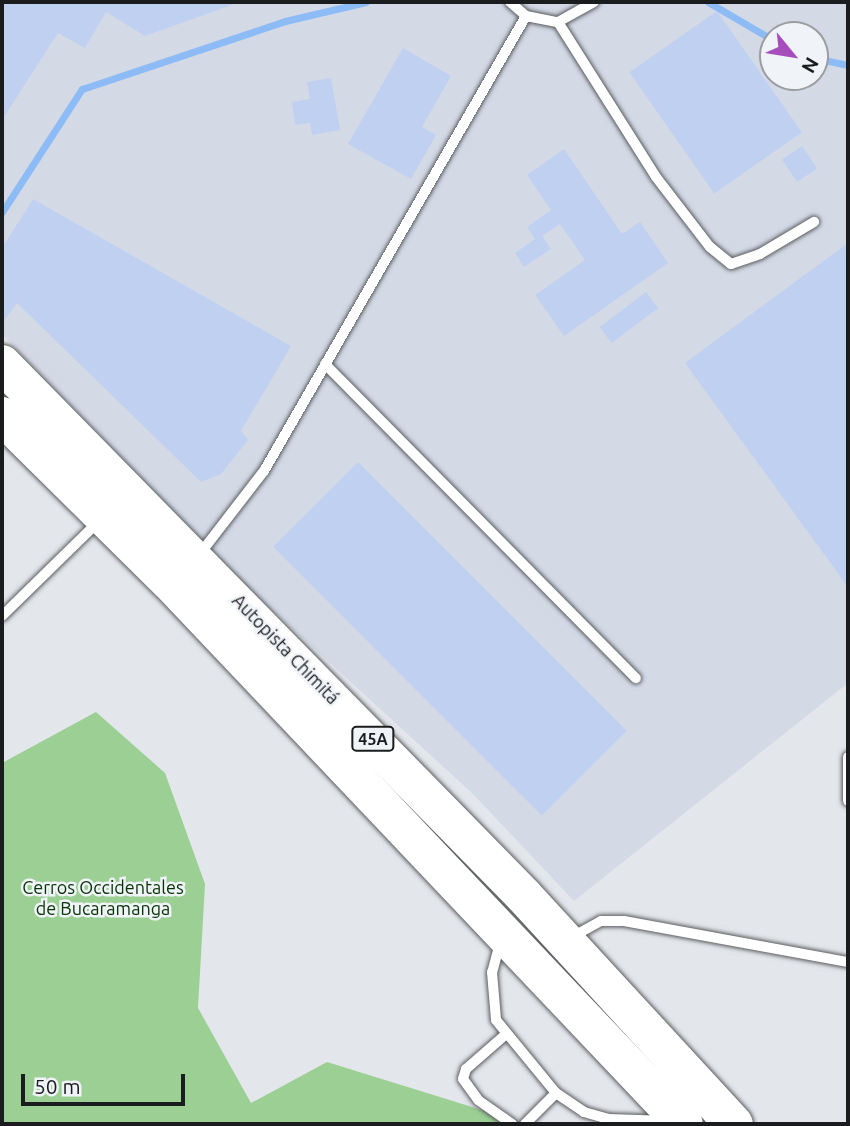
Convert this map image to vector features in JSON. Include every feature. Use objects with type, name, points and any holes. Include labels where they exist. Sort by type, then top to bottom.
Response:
[{"type":"highway","name":"Autopista Chimitá","points":[[2,364],[198,558],[566,941],[734,1124]]},
{"type":"highway","name":"45A","points":[[2,416],[104,517],[502,937],[683,1123]]},
{"type":"lane","points":[[510,2],[526,16],[558,22],[594,2]]},
{"type":"lane","points":[[198,558],[250,493],[526,16]]},
{"type":"lane","points":[[558,22],[656,177],[710,247],[731,264],[760,254],[814,222]]},
{"type":"lane","points":[[325,364],[636,678]]},
{"type":"lane","points":[[2,616],[104,517]]},
{"type":"lane","points":[[848,757],[848,802]]},
{"type":"lane","points":[[566,941],[601,921],[624,921],[848,962]]},
{"type":"lane","points":[[502,937],[492,972],[496,1020],[505,1035],[556,1093],[608,1119],[683,1123]]},
{"type":"lane","points":[[505,1035],[466,1069],[463,1079],[478,1100],[512,1124]]},
{"type":"lane","points":[[525,1124],[556,1093]]},
{"type":"shaded area","points":[[2,2],[848,2],[848,683],[574,901],[473,794],[246,586],[2,334]]},
{"type":"green space","name":"Cerros Occidentales de Bucaramanga","points":[[96,712],[165,773],[205,884],[198,1008],[251,1103],[327,1062],[527,1124],[2,1124],[2,763]]},
{"type":"building","points":[[2,2],[240,2],[145,36],[106,12],[85,48],[58,33],[2,120]]},
{"type":"building","points":[[717,11],[759,71],[759,91],[773,91],[802,132],[714,194],[629,72]]},
{"type":"building","points":[[403,48],[451,76],[422,127],[436,135],[411,179],[348,144]]},
{"type":"building","points":[[331,78],[340,130],[312,135],[310,123],[295,125],[292,102],[310,99],[307,82]]},
{"type":"building","points":[[802,146],[817,168],[797,182],[782,159]]},
{"type":"building","points":[[564,149],[622,234],[640,222],[668,263],[564,336],[535,295],[585,260],[560,224],[542,236],[551,249],[524,267],[515,253],[535,239],[527,227],[551,210],[527,175]]},
{"type":"building","points":[[33,199],[291,346],[241,431],[248,440],[221,474],[201,482],[17,303],[2,323],[2,248]]},
{"type":"building","points":[[848,243],[848,587],[685,363]]},
{"type":"building","points":[[646,292],[658,308],[612,343],[600,327]]},
{"type":"building","points":[[358,462],[627,731],[542,816],[273,547]]},
{"type":"waterway","points":[[2,212],[82,89],[285,21],[366,2]]},
{"type":"waterway","points":[[708,2],[759,32]]},
{"type":"waterway","points":[[829,61],[848,65]]}]
